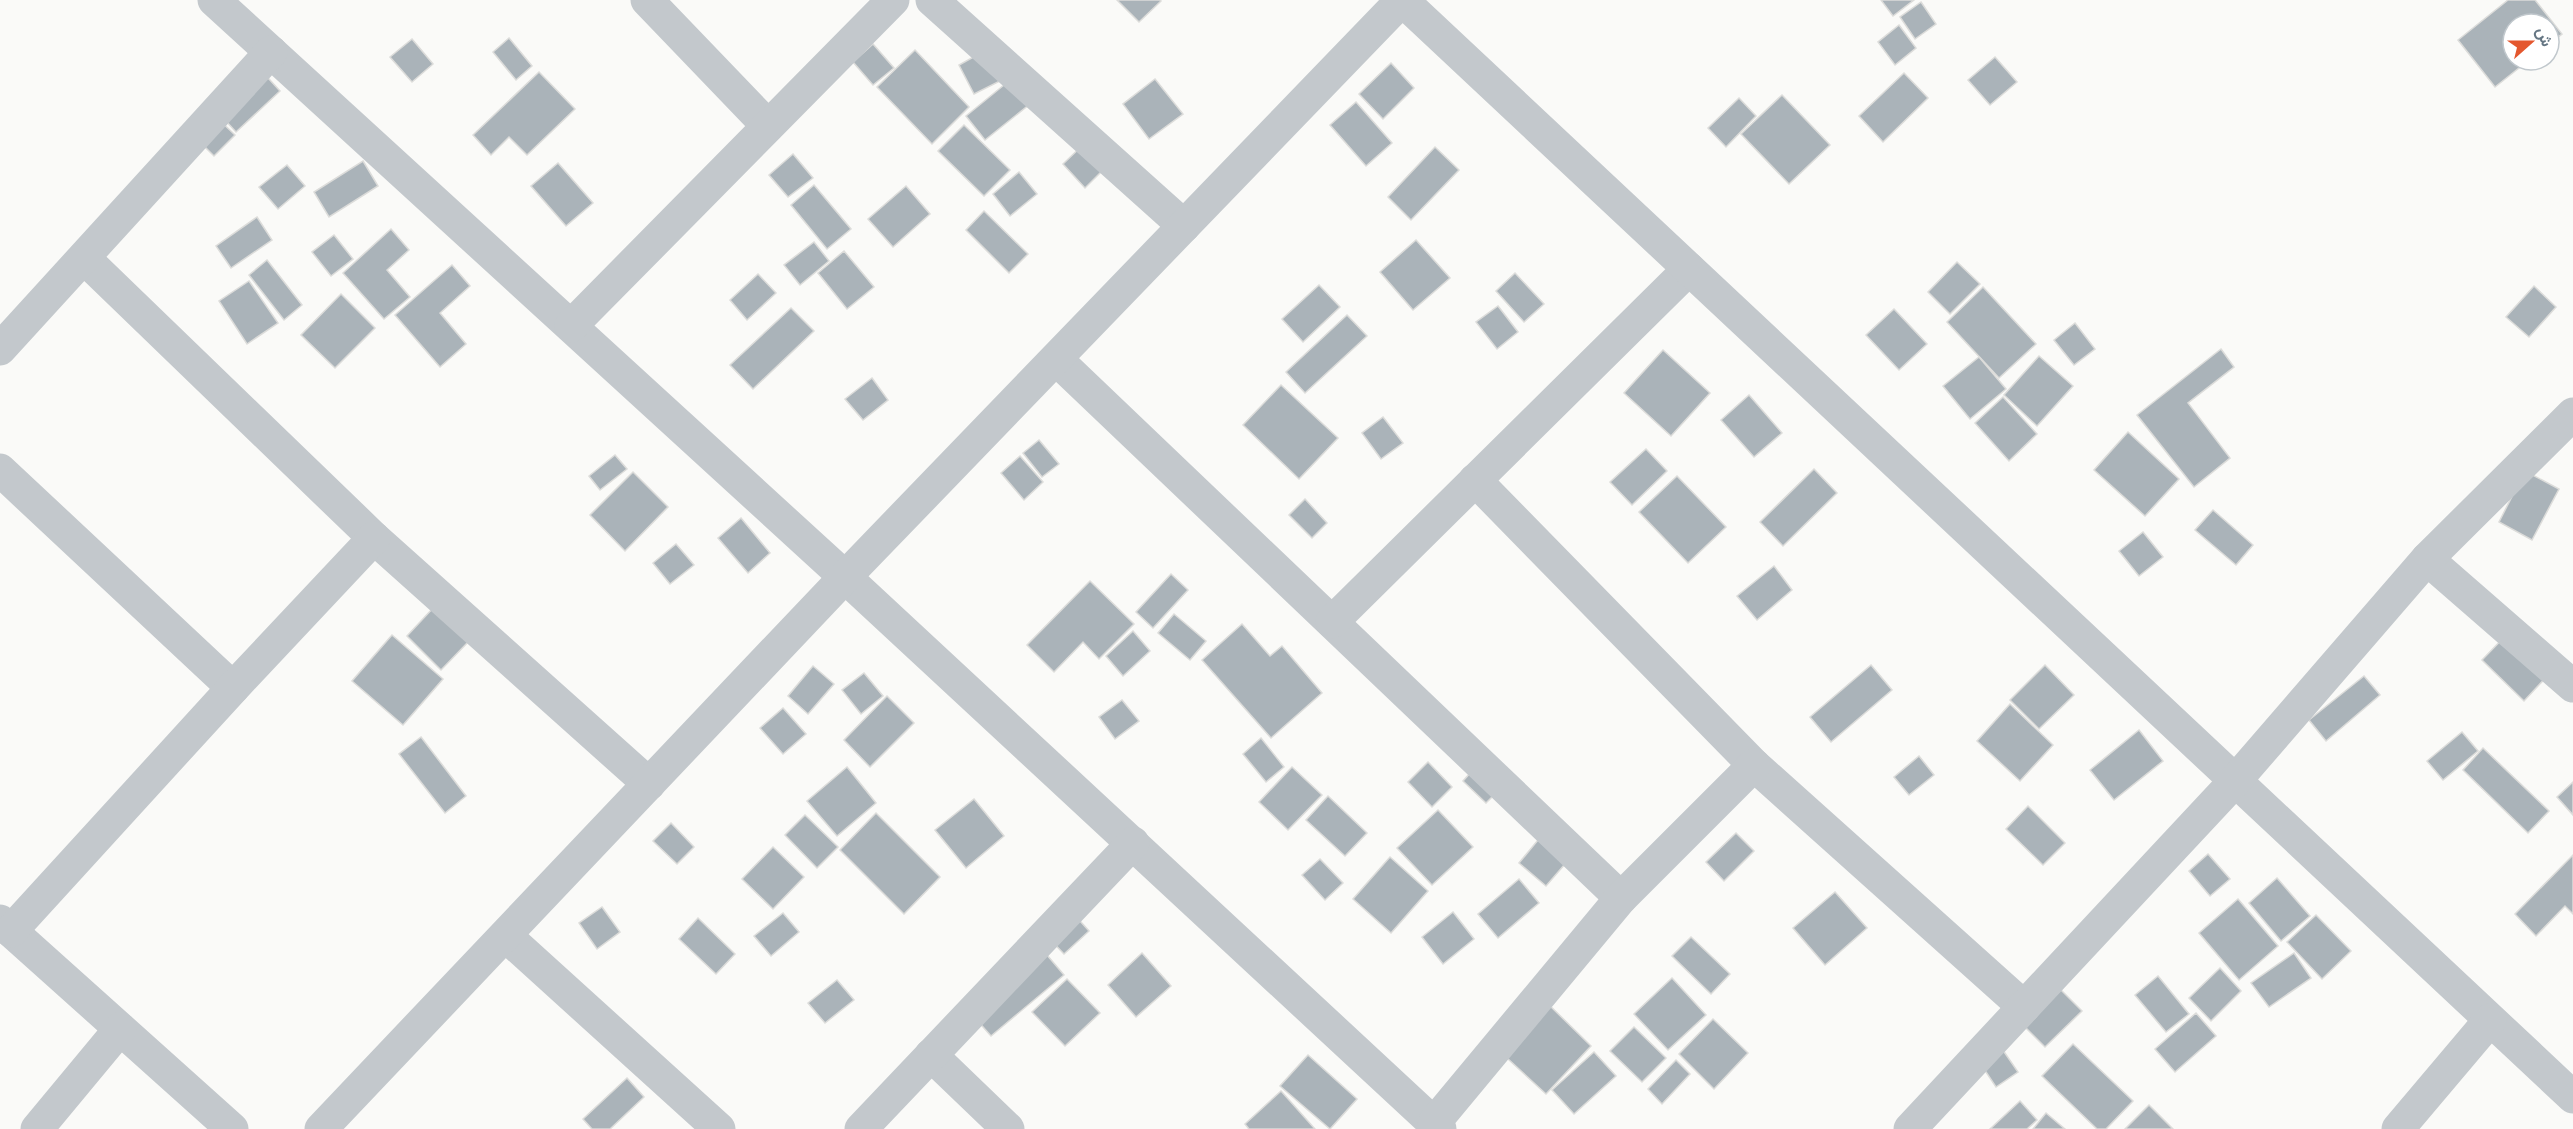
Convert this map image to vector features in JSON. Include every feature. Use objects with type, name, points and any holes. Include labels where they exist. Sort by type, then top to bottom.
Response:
[{"type":"street","points":[[214,0],[845,577],[1437,1126],[1621,898],[1754,765]]},
{"type":"street","points":[[647,0],[768,126]]},
{"type":"street","points":[[571,326],[893,0]]},
{"type":"street","points":[[932,0],[1184,226]]},
{"type":"street","points":[[321,1129],[845,577],[1402,0],[2573,1098]]},
{"type":"street","points":[[0,349],[271,52]]},
{"type":"street","points":[[84,258],[374,538],[649,784]]},
{"type":"street","points":[[1332,622],[1689,269]]},
{"type":"street","points":[[1056,359],[1621,898]]},
{"type":"street","points":[[1910,1129],[2235,781],[2427,559],[2573,414]]},
{"type":"street","points":[[0,470],[233,688]]},
{"type":"street","points":[[1475,480],[1754,765],[2024,1007]]},
{"type":"street","points":[[232,1129],[6,926],[374,538]]},
{"type":"street","points":[[2427,559],[2573,686]]},
{"type":"street","points":[[861,1129],[1133,843]]},
{"type":"street","points":[[506,936],[719,1129]]},
{"type":"street","points":[[2398,1129],[2490,1020]]},
{"type":"street","points":[[37,1129],[120,1029]]},
{"type":"street","points":[[931,1055],[1008,1129]]},
{"type":"building","points":[[1117,0],[1160,0],[1161,1],[1139,22]]},
{"type":"building","points":[[1881,0],[1914,0],[1893,16]]},
{"type":"building","points":[[2508,0],[2535,0],[2545,12],[2501,12],[2501,72],[2514,72],[2495,87],[2458,40]]},
{"type":"building","points":[[1921,2],[1936,24],[1915,39],[1900,17]]},
{"type":"building","points":[[1899,25],[1916,48],[1895,65],[1878,42]]},
{"type":"building","points":[[509,38],[532,66],[516,80],[493,52]]},
{"type":"building","points":[[412,39],[433,64],[412,82],[390,57]]},
{"type":"building","points":[[873,44],[894,68],[873,85],[853,62]]},
{"type":"building","points":[[915,50],[969,107],[932,144],[877,87]]},
{"type":"building","points":[[986,50],[1002,80],[974,94],[959,65]]},
{"type":"building","points":[[1995,57],[2017,82],[1990,105],[1968,80]]},
{"type":"building","points":[[1391,63],[1414,88],[1383,119],[1359,94]]},
{"type":"building","points":[[258,67],[280,91],[236,132],[214,108]]},
{"type":"building","points":[[539,72],[575,109],[527,155],[509,137],[491,155],[473,135]]},
{"type":"building","points":[[1904,73],[1928,98],[1883,142],[1859,116]]},
{"type":"building","points":[[1015,76],[1035,100],[985,140],[966,116]]},
{"type":"building","points":[[1155,79],[1183,114],[1149,139],[1123,104]]},
{"type":"building","points":[[1782,95],[1830,145],[1789,184],[1741,134]]},
{"type":"building","points":[[1739,98],[1756,116],[1726,147],[1708,128]]},
{"type":"building","points":[[1356,102],[1392,143],[1366,166],[1330,125]]},
{"type":"building","points":[[214,115],[235,135],[214,156],[193,135]]},
{"type":"building","points":[[964,125],[1010,170],[984,196],[938,151]]},
{"type":"building","points":[[1086,142],[1108,165],[1085,188],[1063,164]]},
{"type":"building","points":[[1435,147],[1459,170],[1411,220],[1388,197]]},
{"type":"building","points":[[793,154],[813,178],[788,197],[769,175]]},
{"type":"building","points":[[363,161],[378,186],[329,217],[314,192]]},
{"type":"building","points":[[558,163],[593,203],[566,226],[531,186]]},
{"type":"building","points":[[287,165],[305,186],[278,209],[259,187]]},
{"type":"building","points":[[1019,172],[1037,194],[1010,216],[993,194]]},
{"type":"building","points":[[814,185],[851,229],[827,249],[791,205]]},
{"type":"building","points":[[906,186],[930,214],[893,247],[868,219]]},
{"type":"building","points":[[984,211],[1028,254],[1009,273],[966,230]]},
{"type":"building","points":[[257,217],[272,240],[231,268],[216,246]]},
{"type":"building","points":[[391,229],[409,250],[387,270],[410,297],[384,319],[343,273]]},
{"type":"building","points":[[334,235],[353,259],[331,276],[312,252]]},
{"type":"building","points":[[1416,240],[1450,278],[1413,310],[1380,272]]},
{"type":"building","points":[[814,242],[829,261],[800,285],[784,265]]},
{"type":"building","points":[[844,251],[874,287],[847,309],[818,273]]},
{"type":"building","points":[[267,260],[302,305],[284,320],[249,275]]},
{"type":"building","points":[[1957,262],[1980,284],[1950,314],[1928,292]]},
{"type":"building","points":[[452,265],[470,286],[440,313],[466,344],[440,367],[395,315]]},
{"type":"building","points":[[1515,273],[1544,304],[1524,322],[1496,291]]},
{"type":"building","points":[[758,274],[776,293],[747,320],[730,300]]},
{"type":"building","points":[[249,281],[278,323],[247,344],[219,301]]},
{"type":"building","points":[[1319,285],[1340,307],[1303,342],[1282,319]]},
{"type":"building","points":[[2534,286],[2556,307],[2529,337],[2506,317]]},
{"type":"building","points":[[1983,287],[2036,344],[1999,378],[1947,322]]},
{"type":"building","points":[[341,294],[375,328],[335,368],[301,335]]},
{"type":"building","points":[[1498,306],[1518,332],[1497,349],[1476,322]]},
{"type":"building","points":[[791,308],[814,331],[753,389],[730,365]]},
{"type":"building","points":[[1894,309],[1927,344],[1899,370],[1866,335]]},
{"type":"building","points":[[1347,315],[1367,336],[1305,393],[1286,372]]},
{"type":"building","points":[[2075,323],[2095,349],[2074,365],[2054,340]]},
{"type":"building","points":[[2221,349],[2234,367],[2188,403],[2230,458],[2194,487],[2137,415]]},
{"type":"building","points":[[1663,350],[1710,393],[1671,436],[1624,393]]},
{"type":"building","points":[[2039,356],[2073,386],[2037,426],[2004,395]]},
{"type":"building","points":[[1979,357],[2006,389],[1970,419],[1943,386]]},
{"type":"building","points":[[872,378],[888,400],[863,420],[845,399]]},
{"type":"building","points":[[1281,385],[1338,438],[1299,479],[1243,425]]},
{"type":"building","points":[[1749,395],[1782,433],[1754,457],[1721,420]]},
{"type":"building","points":[[2003,397],[2037,434],[2009,461],[1975,423]]},
{"type":"building","points":[[1383,417],[1403,443],[1381,459],[1362,433]]},
{"type":"building","points":[[2128,432],[2179,479],[2145,516],[2094,470]]},
{"type":"building","points":[[1039,440],[1059,464],[1042,477],[1023,453]]},
{"type":"building","points":[[1646,449],[1667,471],[1632,505],[1610,482]]},
{"type":"building","points":[[615,455],[627,469],[600,490],[589,476]]},
{"type":"building","points":[[1020,456],[1043,482],[1024,500],[1001,473]]},
{"type":"building","points":[[1814,469],[1837,493],[1783,546],[1760,522]]},
{"type":"building","points":[[2525,471],[2559,489],[2532,540],[2499,522]]},
{"type":"building","points":[[633,472],[668,507],[625,551],[590,515]]},
{"type":"building","points":[[1677,476],[1726,527],[1688,563],[1639,512]]},
{"type":"building","points":[[1305,499],[1327,523],[1312,538],[1289,515]]},
{"type":"building","points":[[2213,510],[2253,545],[2236,565],[2195,530]]},
{"type":"building","points":[[741,518],[770,553],[748,573],[718,538]]},
{"type":"building","points":[[2143,532],[2163,557],[2139,576],[2119,551]]},
{"type":"building","points":[[676,544],[694,565],[670,584],[653,563]]},
{"type":"building","points":[[1774,566],[1792,590],[1757,620],[1737,596]]},
{"type":"building","points":[[1171,574],[1188,590],[1153,628],[1136,612]]},
{"type":"building","points":[[1090,581],[1134,624],[1099,659],[1083,642],[1054,672],[1027,645]]},
{"type":"building","points":[[434,607],[470,640],[441,670],[407,636]]},
{"type":"building","points":[[1174,614],[1206,641],[1190,660],[1158,633]]},
{"type":"building","points":[[1242,624],[1270,656],[1282,646],[1322,693],[1271,738],[1202,660]]},
{"type":"building","points":[[2511,630],[2552,671],[2524,701],[2482,660]]},
{"type":"building","points":[[1133,631],[1150,651],[1123,676],[1106,656]]},
{"type":"building","points":[[392,635],[443,679],[403,725],[352,681]]},
{"type":"building","points":[[1871,665],[1892,690],[1831,742],[1810,717]]},
{"type":"building","points":[[2045,665],[2074,695],[2039,729],[2010,700]]},
{"type":"building","points":[[813,666],[834,684],[808,714],[788,696]]},
{"type":"building","points":[[864,673],[883,696],[861,714],[842,690]]},
{"type":"building","points":[[2364,676],[2380,695],[2326,741],[2309,720]]},
{"type":"building","points":[[887,696],[914,723],[870,767],[844,740]]},
{"type":"building","points":[[1122,700],[1139,721],[1115,739],[1099,717]]},
{"type":"building","points":[[2010,704],[2053,745],[2020,781],[1977,741]]},
{"type":"building","points":[[783,708],[806,734],[783,754],[760,728]]},
{"type":"building","points":[[2139,730],[2163,761],[2114,800],[2090,770]]},
{"type":"building","points":[[2462,732],[2478,751],[2443,780],[2427,761]]},
{"type":"building","points":[[421,737],[466,796],[445,813],[399,754]]},
{"type":"building","points":[[1261,738],[1284,767],[1266,782],[1243,754]]},
{"type":"building","points":[[2483,748],[2549,811],[2528,833],[2463,770]]},
{"type":"building","points":[[1919,756],[1934,775],[1909,795],[1894,777]]},
{"type":"building","points":[[1481,761],[1505,784],[1486,803],[1463,781]]},
{"type":"building","points":[[1428,762],[1452,787],[1432,807],[1408,782]]},
{"type":"building","points":[[847,767],[876,803],[837,836],[807,801]]},
{"type":"building","points":[[1292,767],[1322,795],[1288,830],[1259,802]]},
{"type":"building","points":[[2573,782],[2573,815],[2557,797]]},
{"type":"building","points":[[1328,796],[1367,833],[1345,856],[1306,820]]},
{"type":"building","points":[[974,799],[1004,836],[966,868],[935,830]]},
{"type":"building","points":[[2028,806],[2065,843],[2043,865],[2006,829]]},
{"type":"building","points":[[1438,810],[1473,847],[1432,885],[1397,848]]},
{"type":"building","points":[[876,813],[940,877],[904,914],[840,850]]},
{"type":"building","points":[[805,815],[838,847],[817,868],[785,835]]},
{"type":"building","points":[[671,823],[694,847],[677,864],[653,841]]},
{"type":"building","points":[[1736,833],[1754,851],[1724,881],[1706,862]]},
{"type":"building","points":[[1538,840],[1565,864],[1546,886],[1519,863]]},
{"type":"building","points":[[773,847],[804,877],[773,909],[742,879]]},
{"type":"building","points":[[2208,854],[2230,879],[2210,896],[2189,871]]},
{"type":"building","points":[[2573,855],[2573,914],[2565,906],[2536,936],[2515,914]]},
{"type":"building","points":[[1390,857],[1428,891],[1391,933],[1353,899]]},
{"type":"building","points":[[1320,859],[1343,883],[1325,900],[1302,875]]},
{"type":"building","points":[[2277,878],[2310,916],[2281,941],[2249,903]]},
{"type":"building","points":[[1519,879],[1539,903],[1498,938],[1478,914]]},
{"type":"building","points":[[1835,892],[1867,928],[1825,965],[1793,928]]},
{"type":"building","points":[[2238,899],[2278,946],[2239,980],[2199,933]]},
{"type":"building","points":[[602,907],[620,932],[597,949],[579,923]]},
{"type":"building","points":[[1071,911],[1089,931],[1064,954],[1045,934]]},
{"type":"building","points":[[1453,912],[1474,939],[1443,964],[1422,937]]},
{"type":"building","points":[[783,913],[799,932],[771,956],[754,936]]},
{"type":"building","points":[[2316,915],[2351,951],[2322,979],[2287,942]]},
{"type":"building","points":[[698,918],[735,954],[716,974],[679,939]]},
{"type":"building","points":[[1691,937],[1730,974],[1711,994],[1672,956]]},
{"type":"building","points":[[1041,948],[1064,975],[991,1036],[968,1010]]},
{"type":"building","points":[[1142,953],[1171,986],[1136,1017],[1108,985]]},
{"type":"building","points":[[2294,953],[2311,978],[2269,1007],[2251,983]]},
{"type":"building","points":[[2220,968],[2241,991],[2211,1021],[2189,998]]},
{"type":"building","points":[[2158,976],[2189,1014],[2166,1032],[2135,995]]},
{"type":"building","points":[[1672,978],[1706,1015],[1668,1050],[1634,1014]]},
{"type":"building","points":[[1067,979],[1100,1013],[1065,1046],[1032,1012]]},
{"type":"building","points":[[837,980],[854,1000],[825,1023],[808,1003]]},
{"type":"building","points":[[2061,990],[2082,1011],[2045,1047],[2023,1025]]},
{"type":"building","points":[[1542,998],[1591,1046],[1546,1094],[1495,1047]]},
{"type":"building","points":[[2196,1013],[2216,1036],[2175,1072],[2155,1049]]},
{"type":"building","points":[[1713,1019],[1748,1053],[1714,1089],[1679,1054]]},
{"type":"building","points":[[1634,1027],[1666,1058],[1642,1082],[1610,1051]]},
{"type":"building","points":[[1998,1043],[2018,1072],[1996,1087],[1976,1057]]},
{"type":"building","points":[[2073,1044],[2133,1101],[2106,1129],[2097,1129],[2042,1076]]},
{"type":"building","points":[[1594,1052],[1616,1076],[1574,1114],[1552,1090]]},
{"type":"building","points":[[1308,1055],[1357,1099],[1330,1129],[1280,1086]]},
{"type":"building","points":[[1676,1060],[1690,1074],[1662,1104],[1648,1089]]},
{"type":"building","points":[[627,1078],[644,1097],[610,1129],[592,1129],[583,1119]]},
{"type":"building","points":[[1281,1091],[1315,1129],[1249,1129],[1245,1124]]},
{"type":"building","points":[[2020,1101],[2037,1120],[2027,1129],[1990,1129]]},
{"type":"building","points":[[2149,1105],[2173,1129],[2125,1129]]},
{"type":"building","points":[[2046,1113],[2065,1129],[2033,1129]]}]
